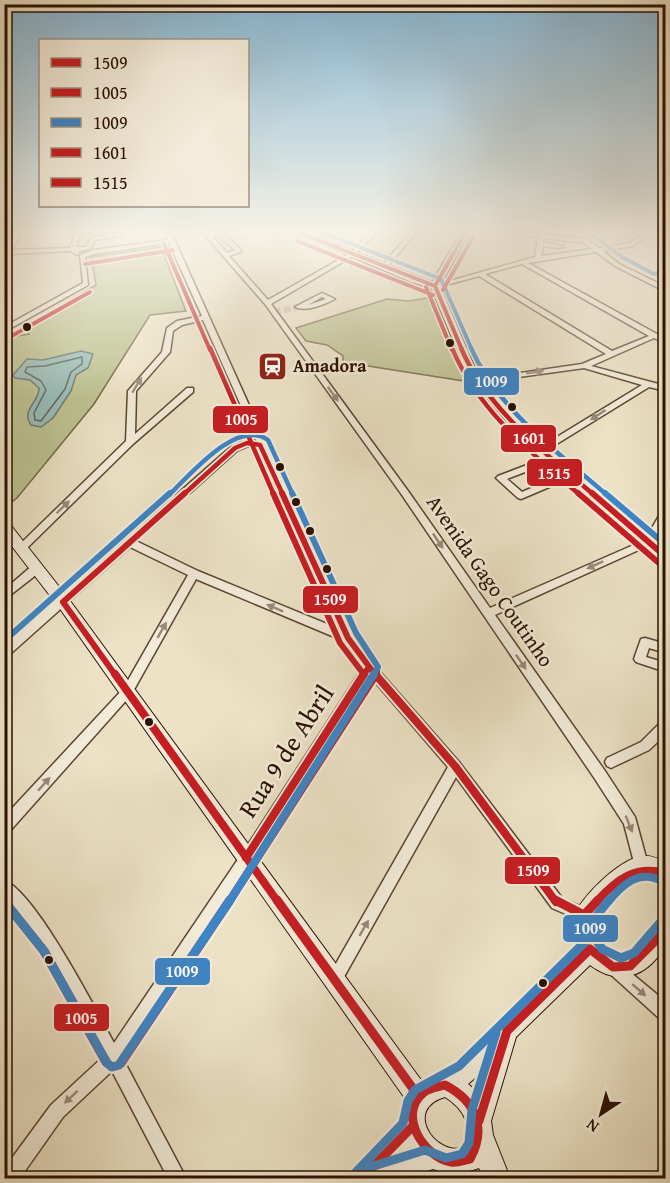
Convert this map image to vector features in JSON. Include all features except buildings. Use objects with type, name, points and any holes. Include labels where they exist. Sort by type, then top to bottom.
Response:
[{"type":"street","points":[[4,330],[79,288]]},
{"type":"street","points":[[192,288],[260,446],[348,638],[369,667],[455,766],[557,903],[590,910]]},
{"type":"street","name":"Avenida Gago Coutinho","points":[[254,288],[405,493],[630,822],[634,868]]},
{"type":"street","points":[[267,303],[293,288]]},
{"type":"street","points":[[435,288],[478,381],[522,433],[666,557]]},
{"type":"street","points":[[503,288],[611,354]]},
{"type":"street","points":[[569,288],[666,342]]},
{"type":"street","points":[[130,442],[132,391],[166,352],[170,330],[180,323],[204,318]]},
{"type":"street","points":[[478,381],[584,366],[654,336]]},
{"type":"street","points":[[584,366],[666,389]]},
{"type":"street","points":[[542,450],[648,384]]},
{"type":"street","points":[[21,548],[130,442],[190,390]]},
{"type":"street","points":[[4,652],[235,448],[247,443],[260,446]]},
{"type":"street","points":[[553,458],[501,478],[521,496],[572,474]]},
{"type":"street","points":[[488,614],[649,542],[666,511]]},
{"type":"street","points":[[4,526],[63,602],[419,1097]]},
{"type":"street","points":[[129,542],[194,574],[348,638]]},
{"type":"street","points":[[4,596],[37,568]]},
{"type":"street","points":[[4,827],[127,692],[194,574]]},
{"type":"street","points":[[666,649],[645,642],[640,658],[666,668]]},
{"type":"street","name":"Rua 9 de Abril","points":[[9,1179],[57,1111],[114,1058],[369,667]]},
{"type":"street","points":[[610,762],[645,746],[666,724]]},
{"type":"street","points":[[335,979],[455,766]]},
{"type":"street","points":[[666,873],[650,866],[634,868],[590,910],[581,932],[590,949],[666,1013]]},
{"type":"street","points":[[4,887],[29,914],[50,945],[114,1058],[177,1179]]},
{"type":"street","points":[[613,967],[630,966],[638,961],[666,930]]},
{"type":"street","points":[[446,1169],[414,1139],[412,1116],[419,1097],[435,1086],[445,1085],[464,1073],[590,949]]},
{"type":"street","points":[[367,1179],[461,1166],[470,1158],[477,1148],[479,1127],[507,1031]]},
{"type":"street","points":[[445,1085],[462,1093],[470,1100],[489,1162],[498,1179]]},
{"type":"street","points":[[362,1179],[412,1127]]},
{"type":"green space","points":[[91,288],[177,288],[186,311],[150,315],[94,404],[17,498],[5,507],[5,341],[10,337],[29,334],[28,325]]},
{"type":"green space","points":[[427,298],[470,382],[343,362],[343,356],[327,345],[306,341],[296,328],[387,299],[409,301]]},
{"type":"water","points":[[81,351],[93,354],[88,368],[76,375],[71,391],[53,418],[41,427],[31,425],[28,420],[29,410],[37,398],[39,388],[30,380],[15,378],[13,375],[27,359],[43,360]]},
{"type":"tunnel","points":[[274,312],[298,307]]},
{"type":"transit line","name":"1005","points":[[183,288],[324,609],[340,643],[362,672]]},
{"type":"transit line","name":"1515","points":[[412,288],[433,295]]},
{"type":"transit line","name":"1515","points":[[427,288],[463,375],[515,439],[660,564]]},
{"type":"transit line","name":"1601","points":[[436,288],[471,371],[522,433],[666,557]]},
{"type":"transit line","name":"1009","points":[[445,288],[479,366],[528,427],[666,545]]},
{"type":"transit line","name":"1005","points":[[8,338],[90,292]]},
{"type":"transit line","name":"1009","points":[[4,641],[229,441],[254,434],[268,440],[356,633],[378,667],[266,847],[119,1065],[112,1067],[107,1063],[44,951],[4,901]]},
{"type":"transit line","name":"1509","points":[[63,602],[235,448],[247,443],[260,445]]},
{"type":"transit line","name":"1509","points":[[260,445],[348,638],[369,667],[455,766],[557,903],[584,915],[610,887],[629,873],[652,869],[666,873]]},
{"type":"transit line","name":"1509","points":[[63,602],[419,1097]]},
{"type":"transit line","name":"1509","points":[[246,858],[369,667]]},
{"type":"transit line","name":"1005","points":[[121,1063],[265,847],[377,672]]},
{"type":"transit line","name":"1009","points":[[659,924],[634,953],[621,958],[602,949],[590,930],[603,906],[630,882],[646,875],[662,881]]},
{"type":"transit line","name":"1005","points":[[4,901],[44,951],[106,1062]]},
{"type":"transit line","name":"1509","points":[[479,1121],[507,1031],[590,949],[613,967],[630,966],[666,930]]},
{"type":"transit line","name":"1009","points":[[356,1172],[403,1123],[408,1101],[415,1090],[459,1066],[584,943]]},
{"type":"transit line","name":"1009","points":[[364,1169],[425,1150],[446,1158],[462,1154],[469,1143],[472,1110],[496,1033]]},
{"type":"transit line","name":"1509","points":[[445,1085],[456,1091],[472,1106],[479,1126],[479,1137],[470,1159],[459,1162],[441,1159],[432,1152],[423,1144],[413,1123],[412,1112],[423,1092],[445,1085]]},
{"type":"transit line","name":"1509","points":[[362,1178],[412,1127]]},
{"type":"place","name":"Amadora","points":[[272,366]]}]
